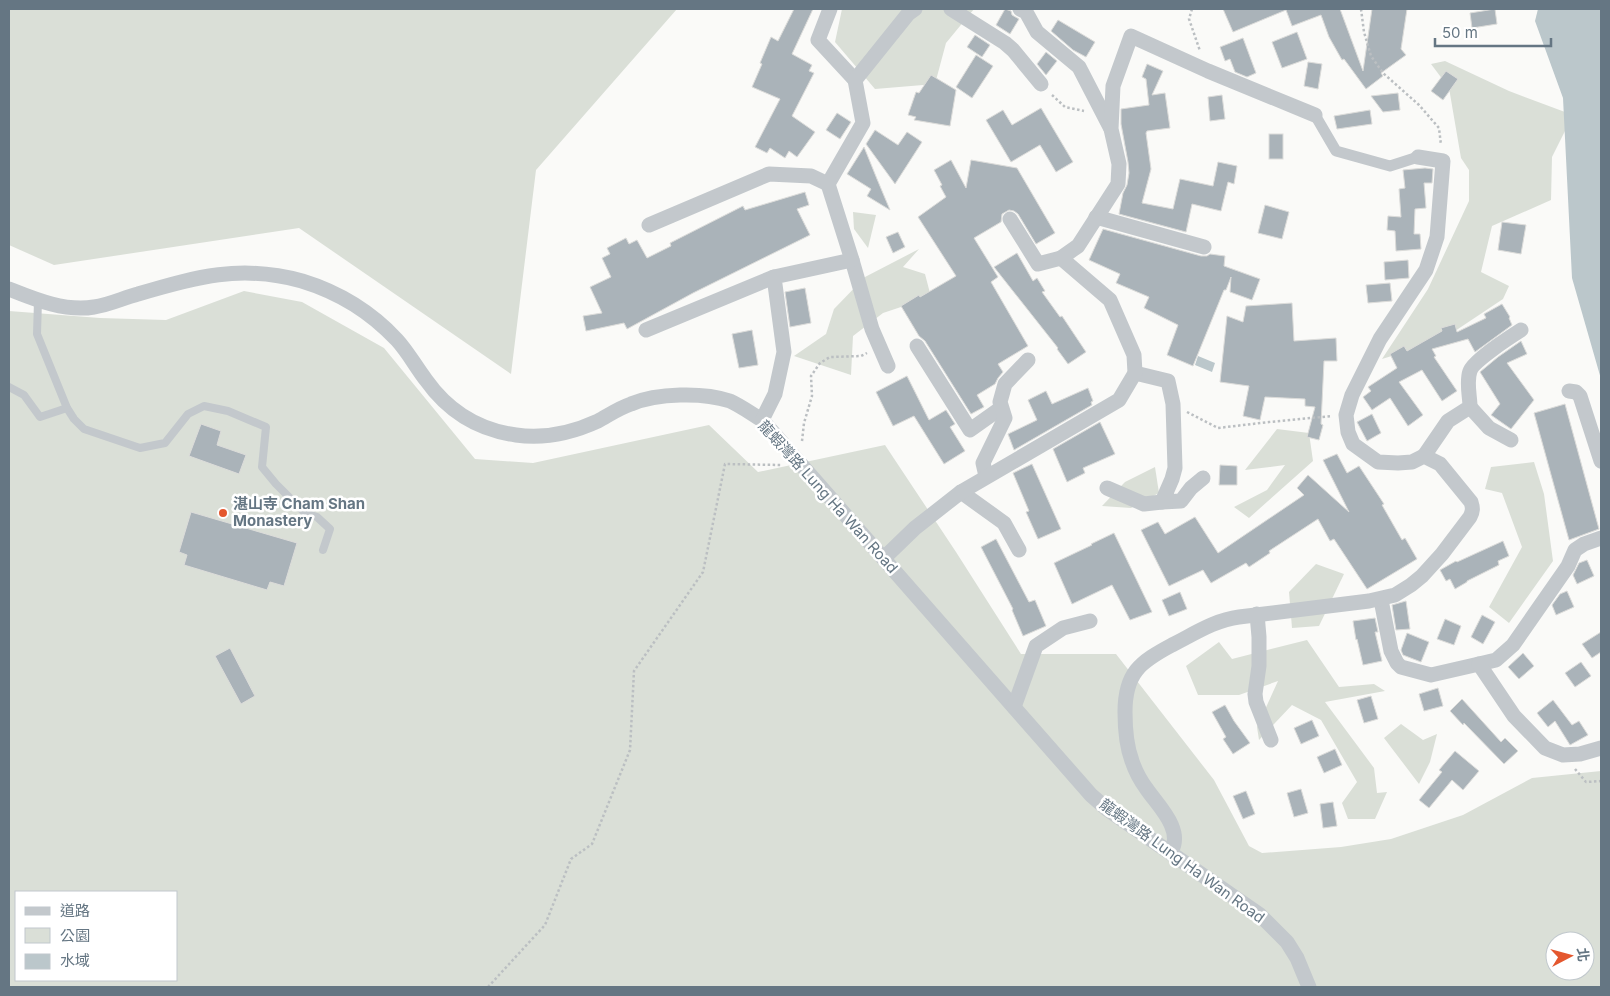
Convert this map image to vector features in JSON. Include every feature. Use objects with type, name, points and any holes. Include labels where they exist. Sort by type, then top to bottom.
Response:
[{"type":"street","points":[[828,184],[863,123],[855,80],[818,40],[830,9]]},
{"type":"street","points":[[855,80],[908,14],[915,9]]},
{"type":"street","points":[[951,9],[1005,43],[1041,84]]},
{"type":"street","points":[[1010,219],[1038,264],[1061,258],[1078,246],[1118,184],[1119,164],[1108,122],[1079,67],[1037,32],[1026,12],[1020,9]]},
{"type":"street","points":[[1108,122],[1113,86],[1131,36],[1208,71],[1315,115],[1336,151],[1390,166],[1418,157],[1443,161],[1437,237],[1426,270],[1380,339],[1352,395],[1346,415],[1348,432],[1353,444],[1378,462],[1412,462],[1424,456],[1448,421],[1470,407]]},
{"type":"street","points":[[649,225],[769,174],[812,176],[828,184],[872,329],[888,366]]},
{"type":"street","points":[[1096,217],[1204,248]]},
{"type":"street","points":[[884,558],[915,528],[961,492],[1119,400],[1135,373],[1134,355],[1110,300],[1061,258]]},
{"type":"street","points":[[646,330],[774,277],[852,260]]},
{"type":"street","name":"龍蝦灣路 Lung Ha Wan Road","points":[[9,289],[38,300],[77,308],[93,308],[177,282],[214,274],[268,274],[302,281],[347,300],[385,327],[398,341],[426,381],[446,404],[457,412],[484,427],[516,435],[557,434],[581,428],[632,403],[668,395],[701,395],[730,402],[762,420],[1098,801],[1250,907],[1270,924],[1292,950],[1302,967],[1309,987]]},
{"type":"street","points":[[762,420],[774,394],[784,352],[774,277]]},
{"type":"street","points":[[1511,440],[1489,428],[1470,407],[1470,370],[1479,360],[1521,330]]},
{"type":"street","points":[[917,346],[970,430],[1001,408]]},
{"type":"street","points":[[986,476],[983,463],[1005,418],[1000,402],[1005,384],[1028,360]]},
{"type":"street","points":[[1135,373],[1168,380],[1173,404],[1175,468],[1162,502]]},
{"type":"street","points":[[1569,391],[1576,392],[1580,396],[1601,461]]},
{"type":"street","points":[[1171,852],[1174,843],[1172,826],[1145,786],[1129,752],[1125,709],[1131,679],[1136,669],[1153,655],[1216,623],[1230,618],[1381,600],[1406,590],[1442,554],[1470,517],[1473,508],[1471,502],[1440,464],[1424,456]]},
{"type":"street","points":[[1107,488],[1144,504],[1181,501],[1191,488],[1203,478]]},
{"type":"street","points":[[961,492],[1004,523],[1019,550]]},
{"type":"street","points":[[1381,600],[1389,646],[1393,657],[1402,667],[1431,675],[1496,660],[1513,646],[1568,566],[1575,550],[1584,544],[1601,538]]},
{"type":"street","points":[[1257,614],[1259,637],[1256,702],[1271,740]]},
{"type":"street","points":[[1014,707],[1036,646],[1063,628],[1090,621]]},
{"type":"street","points":[[1479,664],[1514,716],[1545,748],[1563,755],[1580,754],[1601,748]]},
{"type":"lane","points":[[38,300],[37,334],[67,408],[74,419],[84,428],[140,448],[164,443],[188,414],[204,406],[228,411],[266,427],[262,467],[305,513],[317,517],[330,529],[322,550]]},
{"type":"lane","points":[[9,387],[24,395],[40,417],[67,408]]},
{"type":"path","points":[[1192,9],[1189,19],[1208,71]]},
{"type":"path","points":[[1361,9],[1364,32],[1371,56],[1383,73],[1419,105],[1439,128],[1443,161]]},
{"type":"path","points":[[1041,84],[1065,107],[1108,122]]},
{"type":"path","points":[[488,987],[545,925],[572,859],[592,844],[630,750],[634,671],[703,572],[725,464],[803,465],[802,437],[812,396],[811,374],[827,358],[861,356],[879,348]]},
{"type":"path","points":[[1173,404],[1218,428],[1346,415]]},
{"type":"path","points":[[1563,755],[1586,782],[1601,781]]},
{"type":"green space","points":[[9,9],[677,9],[536,170],[511,374],[299,228],[54,265],[9,245]]},
{"type":"green space","points":[[842,9],[974,9],[946,43],[935,84],[875,89],[835,42]]},
{"type":"green space","points":[[1445,61],[1509,91],[1573,115],[1552,157],[1551,200],[1492,226],[1481,272],[1509,286],[1503,299],[1440,341],[1382,359],[1428,289],[1469,201],[1469,170],[1461,158],[1449,88],[1431,64]]},
{"type":"green space","points":[[853,212],[876,215],[868,248],[854,229]]},
{"type":"green space","points":[[919,249],[903,267],[925,274],[931,297],[883,313],[853,336],[851,375],[794,356],[826,334],[834,309],[865,277]]},
{"type":"green space","points":[[244,291],[302,302],[384,348],[475,459],[533,463],[709,425],[758,472],[885,445],[1021,654],[1116,654],[1214,780],[1249,846],[1262,853],[1341,847],[1391,839],[1463,815],[1532,778],[1601,771],[1601,987],[9,987],[9,311],[100,318],[166,320]]},
{"type":"green space","points":[[1277,429],[1309,433],[1313,461],[1249,518],[1234,507],[1267,490],[1285,465],[1245,470]]},
{"type":"green space","points":[[1534,462],[1544,494],[1553,561],[1509,623],[1489,607],[1522,547],[1502,493],[1485,489],[1491,467]]},
{"type":"green space","points":[[1155,467],[1159,493],[1131,508],[1102,506],[1125,482]]},
{"type":"green space","points":[[1316,564],[1344,574],[1319,626],[1292,628],[1289,592]]},
{"type":"green space","points":[[1307,640],[1339,687],[1374,684],[1385,691],[1325,702],[1374,768],[1377,793],[1387,792],[1375,819],[1348,819],[1342,803],[1357,782],[1321,720],[1292,705],[1259,740],[1257,727],[1278,681],[1239,695],[1198,695],[1186,666],[1219,642],[1232,659]]},
{"type":"green space","points":[[1401,724],[1423,740],[1437,734],[1430,762],[1419,784],[1384,738]]},
{"type":"water","points":[[1538,9],[1601,9],[1601,379],[1572,278],[1563,98],[1535,21]]},
{"type":"water","points":[[1198,356],[1215,363],[1212,372],[1195,365]]},
{"type":"building","points":[[794,9],[813,9],[792,54],[812,65],[809,71],[814,73],[792,116],[815,132],[797,157],[789,151],[785,158],[770,148],[767,153],[755,147],[780,99],[752,87],[771,37],[778,41]]},
{"type":"building","points":[[1005,9],[1011,11],[1012,15],[1019,19],[1010,34],[996,25]]},
{"type":"building","points":[[1223,9],[1340,9],[1363,71],[1372,9],[1407,9],[1401,49],[1406,55],[1381,73],[1383,76],[1366,89],[1344,59],[1342,60],[1329,37],[1321,15],[1292,26],[1286,10],[1233,32]]},
{"type":"building","points":[[1495,9],[1497,24],[1472,28],[1470,13]]},
{"type":"building","points":[[1058,20],[1095,42],[1086,57],[1073,50],[1051,31]]},
{"type":"building","points":[[1297,32],[1307,59],[1282,68],[1272,42]]},
{"type":"building","points":[[975,35],[990,45],[982,57],[967,47]]},
{"type":"building","points":[[1243,38],[1256,73],[1247,77],[1235,72],[1230,59],[1225,61],[1220,47]]},
{"type":"building","points":[[1046,52],[1057,61],[1046,75],[1037,64]]},
{"type":"building","points":[[976,55],[993,66],[972,98],[956,87]]},
{"type":"building","points":[[1308,62],[1322,64],[1318,89],[1304,86]]},
{"type":"building","points":[[1147,64],[1163,71],[1152,95],[1165,93],[1170,128],[1147,131],[1146,133],[1151,169],[1142,203],[1173,209],[1180,179],[1213,186],[1218,162],[1237,166],[1234,184],[1228,182],[1221,211],[1192,204],[1186,232],[1119,214],[1129,173],[1121,124],[1121,109],[1149,105],[1146,79],[1142,77]]},
{"type":"building","points":[[1446,71],[1458,79],[1443,100],[1431,91]]},
{"type":"building","points":[[931,75],[956,90],[950,126],[914,120],[916,117],[908,115],[916,92],[919,93]]},
{"type":"building","points":[[1398,93],[1400,110],[1383,112],[1371,96]]},
{"type":"building","points":[[1222,95],[1225,119],[1210,121],[1208,97]]},
{"type":"building","points":[[1041,108],[1073,162],[1056,172],[1040,145],[1011,162],[986,120],[1003,110],[1012,125]]},
{"type":"building","points":[[1370,110],[1372,124],[1337,129],[1334,116]]},
{"type":"building","points":[[837,113],[851,122],[840,139],[826,130]]},
{"type":"building","points":[[875,130],[898,145],[907,132],[922,142],[895,184],[866,144]]},
{"type":"building","points":[[1269,134],[1283,134],[1283,159],[1269,159]]},
{"type":"building","points":[[864,147],[890,210],[867,196],[871,189],[847,174]]},
{"type":"building","points":[[951,160],[966,188],[971,160],[1017,168],[1055,233],[1036,244],[1018,214],[1009,210],[1002,214],[1001,222],[974,238],[998,277],[991,282],[1028,346],[998,364],[1003,372],[995,384],[977,395],[984,407],[971,414],[901,306],[956,276],[918,217],[946,197],[934,170]]},
{"type":"building","points":[[1433,169],[1432,183],[1424,183],[1426,208],[1415,209],[1414,234],[1420,234],[1421,249],[1396,251],[1395,231],[1387,230],[1388,216],[1401,217],[1399,189],[1405,188],[1403,170]]},
{"type":"building","points":[[805,192],[809,205],[797,209],[810,235],[693,293],[627,329],[624,323],[586,331],[583,316],[602,313],[590,287],[611,277],[602,258],[610,254],[607,248],[626,238],[629,244],[637,240],[647,258],[671,246],[670,243],[743,206],[745,210]]},
{"type":"building","points":[[1265,205],[1289,212],[1282,239],[1258,233]]},
{"type":"building","points":[[1502,222],[1526,225],[1521,254],[1498,250]]},
{"type":"building","points":[[1103,229],[1201,256],[1210,254],[1225,256],[1224,266],[1260,279],[1252,300],[1230,292],[1231,277],[1193,366],[1167,355],[1178,325],[1144,308],[1149,297],[1116,283],[1120,274],[1089,260]]},
{"type":"building","points":[[898,232],[905,247],[893,253],[886,237]]},
{"type":"building","points":[[1017,253],[1033,281],[1037,278],[1045,291],[1042,292],[1060,317],[1062,316],[1086,352],[1068,364],[1058,348],[994,267]]},
{"type":"building","points":[[1408,260],[1409,278],[1385,280],[1384,262]]},
{"type":"building","points":[[1390,283],[1392,301],[1368,303],[1366,285]]},
{"type":"building","points":[[805,288],[811,323],[790,327],[785,292]]},
{"type":"building","points":[[1292,303],[1294,341],[1336,338],[1337,361],[1324,361],[1321,424],[1323,425],[1319,440],[1307,437],[1315,407],[1305,406],[1305,399],[1265,397],[1260,420],[1243,416],[1249,386],[1220,382],[1227,316],[1243,322],[1246,306]]},
{"type":"building","points":[[1502,304],[1510,317],[1512,325],[1475,352],[1468,339],[1432,349],[1436,356],[1434,357],[1457,391],[1442,401],[1422,370],[1399,382],[1423,415],[1408,426],[1390,398],[1372,410],[1363,397],[1371,391],[1368,387],[1397,368],[1390,354],[1404,346],[1407,351],[1442,331],[1441,328],[1455,324],[1457,332],[1486,318],[1484,314]]},
{"type":"building","points":[[752,330],[758,365],[739,368],[732,334]]},
{"type":"building","points":[[1521,341],[1527,354],[1507,363],[1534,400],[1511,429],[1491,415],[1500,404],[1480,372]]},
{"type":"building","points":[[907,376],[929,420],[946,410],[955,424],[950,427],[965,451],[944,464],[914,416],[893,426],[876,392]]},
{"type":"building","points":[[1088,388],[1093,401],[1091,402],[1092,405],[1014,450],[1008,434],[1037,420],[1028,400],[1046,391],[1052,404]]},
{"type":"building","points":[[1565,404],[1599,529],[1569,540],[1534,413]]},
{"type":"building","points":[[1372,414],[1381,433],[1367,441],[1357,422]]},
{"type":"building","points":[[1100,422],[1115,454],[1083,468],[1085,473],[1067,482],[1053,449]]},
{"type":"building","points":[[201,424],[221,431],[217,445],[246,455],[239,474],[189,456]]},
{"type":"building","points":[[1337,454],[1347,473],[1359,466],[1384,504],[1382,505],[1402,540],[1405,538],[1417,559],[1367,589],[1334,539],[1330,541],[1318,519],[1269,551],[1270,553],[1249,567],[1246,563],[1211,583],[1203,570],[1169,586],[1141,530],[1158,522],[1165,534],[1195,517],[1218,553],[1304,495],[1297,488],[1308,475],[1349,512],[1323,460]]},
{"type":"building","points":[[1032,464],[1061,529],[1038,539],[1026,512],[1029,511],[1013,473]]},
{"type":"building","points":[[1220,465],[1237,466],[1237,485],[1219,485]]},
{"type":"building","points":[[191,512],[297,543],[284,586],[270,582],[267,590],[184,565],[187,555],[179,552]]},
{"type":"building","points":[[1114,533],[1152,612],[1130,620],[1112,585],[1072,604],[1054,563]]},
{"type":"building","points":[[996,539],[1029,602],[1035,600],[1046,626],[1023,636],[1013,609],[981,547]]},
{"type":"building","points":[[1503,541],[1509,556],[1498,561],[1499,565],[1455,589],[1450,579],[1446,581],[1440,570]]},
{"type":"building","points":[[1587,560],[1594,576],[1577,584],[1573,575],[1579,563]]},
{"type":"building","points":[[1567,591],[1574,607],[1556,615],[1552,605],[1560,594]]},
{"type":"building","points":[[1180,592],[1187,609],[1169,616],[1162,600]]},
{"type":"building","points":[[1406,601],[1410,629],[1396,630],[1392,605]]},
{"type":"building","points":[[1482,615],[1495,622],[1483,644],[1471,637]]},
{"type":"building","points":[[1375,618],[1378,632],[1375,632],[1382,661],[1363,665],[1353,621]]},
{"type":"building","points":[[1445,619],[1461,626],[1454,645],[1437,639]]},
{"type":"building","points":[[1601,632],[1601,652],[1592,658],[1582,644]]},
{"type":"building","points":[[1407,633],[1429,642],[1421,662],[1403,655],[1401,650]]},
{"type":"building","points":[[230,648],[255,696],[241,704],[215,656]]},
{"type":"building","points":[[1523,653],[1534,666],[1519,679],[1508,667]]},
{"type":"building","points":[[1581,662],[1591,676],[1575,687],[1565,673]]},
{"type":"building","points":[[1438,688],[1443,706],[1424,711],[1419,694]]},
{"type":"building","points":[[1371,696],[1378,719],[1364,723],[1357,700]]},
{"type":"building","points":[[1462,699],[1501,742],[1505,738],[1518,751],[1504,764],[1450,711]]},
{"type":"building","points":[[1553,700],[1572,725],[1579,721],[1588,735],[1570,745],[1555,721],[1548,727],[1537,713]]},
{"type":"building","points":[[1225,705],[1250,743],[1233,754],[1223,739],[1226,737],[1212,712]]},
{"type":"building","points":[[1312,720],[1319,736],[1301,744],[1294,728]]},
{"type":"building","points":[[1335,749],[1342,765],[1324,773],[1317,757]]},
{"type":"building","points":[[1455,751],[1479,771],[1463,790],[1452,780],[1429,808],[1419,800],[1442,772],[1439,770]]},
{"type":"building","points":[[1301,789],[1308,813],[1294,817],[1287,793]]},
{"type":"building","points":[[1246,791],[1255,814],[1243,819],[1233,796]]},
{"type":"building","points":[[1333,802],[1337,826],[1323,828],[1320,804]]},
{"type":"place","name":"湛山寺 Cham Shan Monastery","points":[[223,513]]}]
